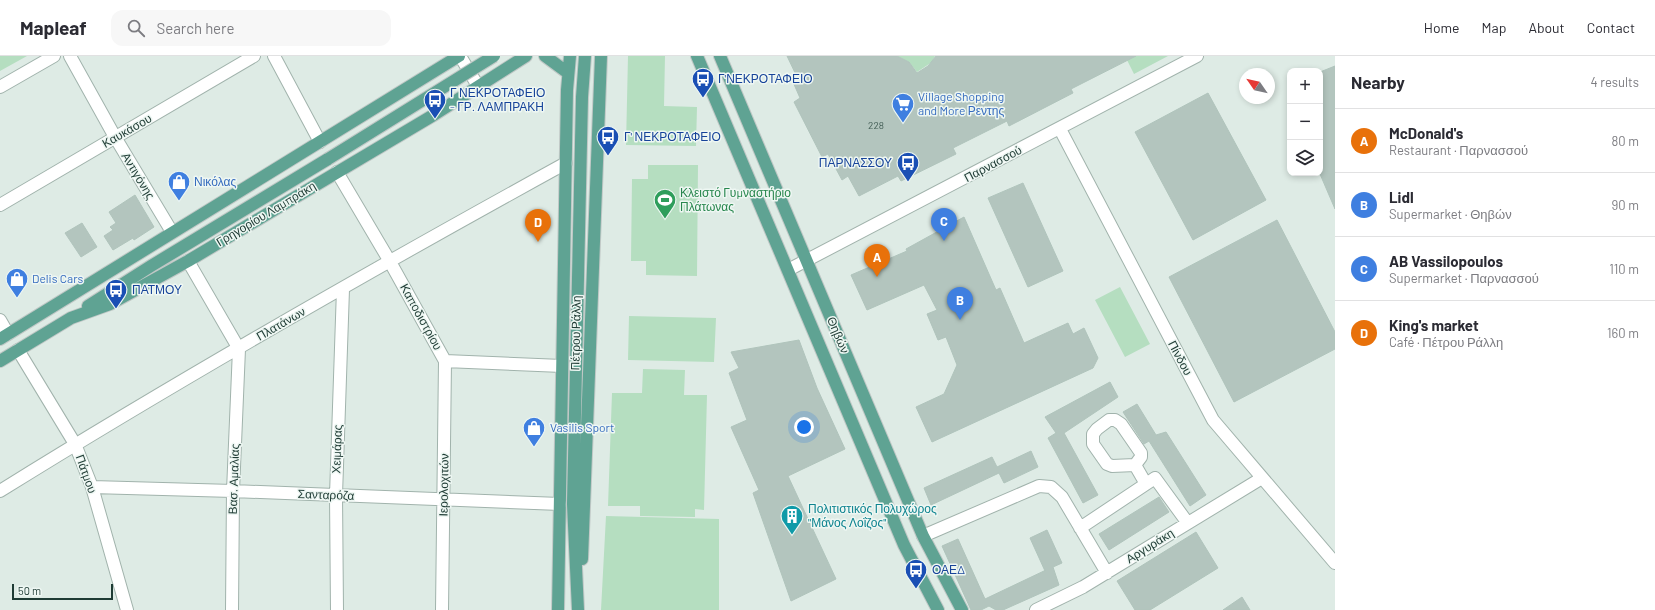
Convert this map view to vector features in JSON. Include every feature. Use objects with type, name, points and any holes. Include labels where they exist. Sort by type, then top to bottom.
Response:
[{"type":"main road","points":[[4,336],[460,56]]},
{"type":"main road","points":[[71,318],[151,266],[494,56]]},
{"type":"main road","name":"Γρηγορίου Λαμπράκη","points":[[0,362],[71,318],[110,304],[188,261],[432,116],[526,56]]},
{"type":"main road","points":[[545,56],[568,73]]},
{"type":"main road","name":"Πέτρου Ράλλη","points":[[558,610],[566,163],[568,73],[570,56]]},
{"type":"main road","name":"Πέτρου Ράλλη","points":[[579,610],[573,504],[582,97],[585,56]]},
{"type":"main road","name":"Πέτρου Ράλλη","points":[[579,610],[601,56]]},
{"type":"main road","name":"Θηβών","points":[[698,56],[904,545],[938,610]]},
{"type":"main road","name":"Θηβών","points":[[720,56],[923,536],[962,610]]},
{"type":"street","points":[[0,87],[54,56]]},
{"type":"street","name":"Αντιγόνης","points":[[70,56],[172,232]]},
{"type":"street","name":"Καυκάσου","points":[[0,205],[254,56]]},
{"type":"street","points":[[274,56],[320,142]]},
{"type":"street","points":[[460,56],[478,86]]},
{"type":"street","name":"Παρνασσού","points":[[788,270],[1197,56]]},
{"type":"street","name":"Πίνδου","points":[[1060,129],[1213,420],[1335,563]]},
{"type":"street","name":"Πλατάνων","points":[[0,491],[75,444],[343,289],[389,260],[566,163]]},
{"type":"street","name":"Καποδιστρίου","points":[[337,172],[389,260],[445,360],[562,366]]},
{"type":"street","points":[[188,261],[239,349]]},
{"type":"street","name":"Χειμάρας","points":[[337,610],[336,495],[343,289]]},
{"type":"street","points":[[0,320],[4,336]]},
{"type":"street","name":"Βασ. Αμαλίας","points":[[232,610],[233,491],[239,349]]},
{"type":"street","name":"Πάτμου","points":[[18,350],[75,444],[92,488],[127,610]]},
{"type":"street","name":"Ιερολοχιτών","points":[[442,610],[445,360]]},
{"type":"street","points":[[1135,465],[1146,484]]},
{"type":"street","points":[[1080,528],[1155,478],[1187,522]]},
{"type":"street","name":"Αργυράκη","points":[[1036,610],[1072,593],[1108,572],[1187,522],[1262,478]]},
{"type":"street","points":[[923,536],[1039,486],[1051,487],[1062,498],[1108,572]]},
{"type":"street","name":"Σανταρόζα","points":[[92,488],[233,491],[560,504]]},
{"type":"green space","points":[[0,56],[27,56],[0,71]]},
{"type":"green space","points":[[628,56],[665,56],[664,106],[697,107],[696,146],[626,145]]},
{"type":"green space","points":[[897,56],[935,56],[932,62],[917,72],[909,62]]},
{"type":"green space","points":[[1125,56],[1168,56],[1134,74]]},
{"type":"green space","name":"Κλειστό Γυμναστήριο Πλάτωνας","points":[[648,165],[698,165],[697,276],[646,275],[646,261],[631,261],[632,179],[648,179]]},
{"type":"green space","points":[[1120,287],[1150,344],[1125,357],[1095,300]]},
{"type":"green space","points":[[629,316],[716,318],[714,362],[628,360]]},
{"type":"green space","points":[[643,369],[685,370],[684,395],[707,395],[704,510],[695,509],[695,517],[640,516],[640,506],[608,506],[612,393],[642,393]]},
{"type":"green space","points":[[606,516],[719,519],[719,610],[601,610]]},
{"type":"building","name":"Village Shopping and More Ρεντης","points":[[787,56],[897,56],[909,62],[917,73],[928,66],[936,56],[1136,56],[1071,89],[1073,93],[1009,126],[1007,121],[953,148],[956,154],[901,181],[898,176],[859,196],[848,176],[842,180],[828,154],[822,157],[794,102],[800,98],[793,82],[798,79]]},
{"type":"building","points":[[1335,66],[1335,209],[1321,176],[1323,176],[1323,71]]},
{"type":"building","points":[[1208,93],[1266,200],[1193,240],[1135,132]]},
{"type":"building","points":[[1023,183],[1063,271],[1028,287],[988,198]]},
{"type":"building","points":[[135,195],[154,227],[134,240],[133,238],[113,250],[104,236],[113,230],[110,227],[116,223],[109,212]]},
{"type":"building","points":[[964,217],[996,290],[1000,288],[1024,343],[1068,323],[1073,334],[1084,328],[1098,358],[1093,368],[932,442],[916,407],[944,394],[957,365],[946,337],[938,340],[927,314],[937,310],[924,285],[867,310],[851,275],[907,251],[906,249]]},
{"type":"building","points":[[1277,220],[1335,332],[1335,349],[1234,402],[1169,277]]},
{"type":"building","points":[[82,223],[97,247],[81,257],[65,233]]},
{"type":"building","points":[[799,340],[817,388],[845,449],[788,476],[836,579],[791,601],[753,493],[759,490],[731,427],[747,420],[729,373],[739,368],[731,352]]},
{"type":"building","points":[[1110,382],[1118,397],[1064,433],[1098,495],[1083,503],[1048,438],[1056,433],[1045,417]]},
{"type":"building","points":[[1137,404],[1156,435],[1166,432],[1206,495],[1190,506],[1149,441],[1144,444],[1123,412]]},
{"type":"building","points":[[1031,451],[1038,467],[1004,483],[999,473],[931,505],[924,488],[992,457],[997,467]]},
{"type":"building","points":[[1159,497],[1169,512],[1109,550],[1099,534]]},
{"type":"building","points":[[1047,530],[1062,563],[1053,567],[1059,585],[1003,610],[996,610],[989,606],[981,610],[971,610],[942,546],[958,539],[985,599],[1045,571],[1030,538]]},
{"type":"building","points":[[1196,532],[1218,568],[1150,610],[1135,610],[1117,581]]},
{"type":"building","points":[[1242,597],[1250,610],[1223,610]]},
{"type":"place","name":"Γ'ΝΕΚΡΟΤΑΦΕΙΟ","points":[[703,98]]},
{"type":"place","name":"Γ ΝΕΚΡΟΤΑΦΕΙΟ - ΓΡ. ΛΑΜΠΡΑΚΗ","points":[[435,120]]},
{"type":"place","name":"Village Shopping and More Ρεντης","points":[[903,124]]},
{"type":"place","name":"Γ' ΝΕΚΡΟΤΑΦΕΙΟ","points":[[608,156]]},
{"type":"place","name":"ΠΑΡΝΑΣΣΟΥ","points":[[908,182]]},
{"type":"place","name":"Νικόλας","points":[[179,202]]},
{"type":"place","name":"Κλειστό Γυμναστήριο Πλάτωνας","points":[[665,220]]},
{"type":"place","name":"AB Vassilopoulos","points":[[944,241]]},
{"type":"place","name":"King's market","points":[[538,242]]},
{"type":"place","name":"McDonald's","points":[[877,277]]},
{"type":"place","name":"Delis Cars","points":[[17,298]]},
{"type":"place","name":"ΠΑΤΜΟΥ","points":[[116,310]]},
{"type":"place","name":"Lidl","points":[[960,320]]},
{"type":"place","name":"Vasilis Sport","points":[[534,448]]},
{"type":"place","name":"Πολιτιστικός Πολυχώρος \"Μάνος Λοΐζος\"","points":[[792,536]]},
{"type":"place","name":"ΟΑΕΔ","points":[[916,590]]}]
